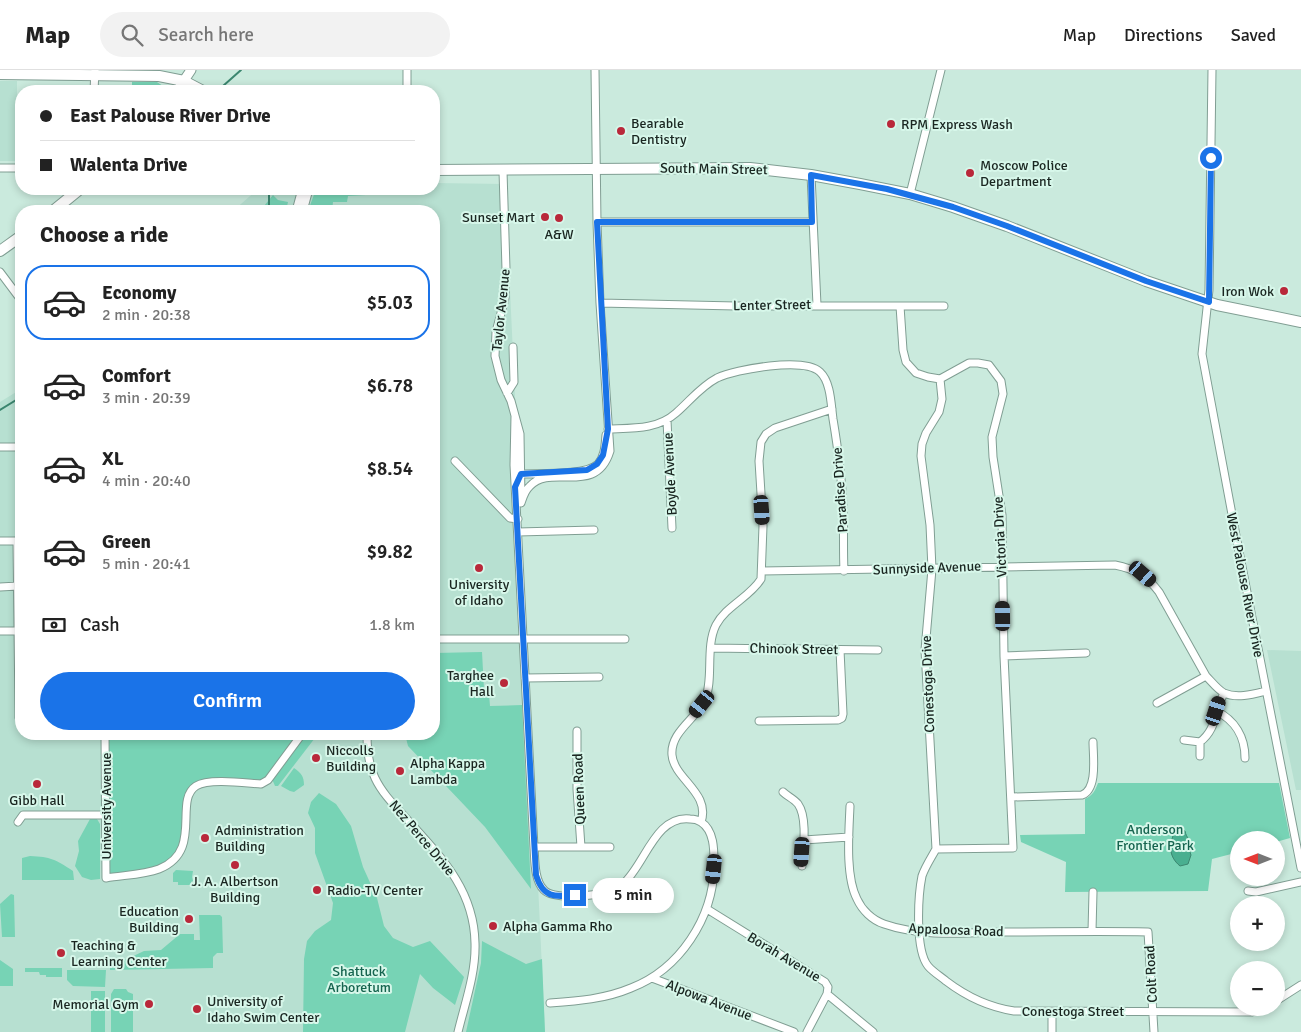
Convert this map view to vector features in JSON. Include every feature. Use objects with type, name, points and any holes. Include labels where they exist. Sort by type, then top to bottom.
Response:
[{"type":"highway","points":[[153,76],[177,70]]},
{"type":"highway","points":[[0,74],[95,73],[166,76],[192,85]]},
{"type":"highway","name":"South Main Street","points":[[440,170],[750,168],[811,180],[910,194],[1007,226],[1146,281],[1209,302],[1301,322]]},
{"type":"highway","points":[[60,205],[73,195]]},
{"type":"highway","points":[[0,250],[15,240]]},
{"type":"main road","points":[[181,85],[191,70]]},
{"type":"street","points":[[407,70],[407,85]]},
{"type":"street","points":[[521,503],[527,490],[537,480],[580,476],[596,472],[608,459],[610,451],[600,304],[595,70]]},
{"type":"street","points":[[910,194],[941,70]]},
{"type":"street","name":"West Palouse River Drive","points":[[1212,70],[1209,302],[1202,344],[1204,366],[1301,868]]},
{"type":"street","points":[[0,168],[15,168]]},
{"type":"street","name":"Taylor Avenue","points":[[503,171],[505,292],[496,332],[495,356],[501,380],[508,393],[520,434],[521,503],[518,519]]},
{"type":"street","points":[[811,180],[817,305]]},
{"type":"street","points":[[597,222],[812,222]]},
{"type":"street","points":[[0,272],[15,292]]},
{"type":"street","name":"Lenter Street","points":[[600,304],[944,306]]},
{"type":"street","points":[[900,306],[903,350],[906,362],[916,373],[940,379]]},
{"type":"street","points":[[508,393],[514,382],[513,347]]},
{"type":"street","name":"Victoria Drive","points":[[936,849],[1013,848],[1004,656],[1002,515],[993,457],[992,437],[1003,394],[1001,381],[989,366],[978,363],[969,363],[940,379]]},
{"type":"street","name":"Paradise Drive","points":[[666,420],[676,414],[692,396],[717,378],[739,371],[770,366],[796,365],[816,369],[826,381],[840,462],[844,570]]},
{"type":"street","name":"Conestoga Drive","points":[[936,849],[925,650],[932,568],[930,525],[921,456],[922,444],[926,433],[939,412],[942,399],[940,379]]},
{"type":"street","points":[[550,1003],[605,996],[632,988],[652,978],[681,952],[702,921],[713,883],[714,850],[709,831],[701,822],[703,806],[674,761],[672,750],[676,737],[706,698],[710,648],[716,624],[759,583],[762,571],[763,526],[759,461],[761,442],[766,434],[775,428],[832,409]]},
{"type":"street","name":"Taylor Avenue","points":[[515,416],[515,487],[534,847],[536,875],[539,883],[545,892],[550,895],[560,896],[610,891],[624,883],[660,831],[666,826],[684,818],[701,822]]},
{"type":"street","points":[[608,429],[639,428],[666,420]]},
{"type":"street","name":"Boyde Avenue","points":[[666,420],[672,528]]},
{"type":"street","points":[[521,474],[587,470],[597,464],[603,455],[608,429]]},
{"type":"street","points":[[0,447],[15,447]]},
{"type":"street","points":[[455,461],[510,518],[518,519]]},
{"type":"street","name":"Taylor Avenue","points":[[515,487],[521,474]]},
{"type":"street","points":[[518,532],[594,530]]},
{"type":"street","points":[[0,541],[15,541]]},
{"type":"street","name":"Sunnyside Avenue","points":[[762,571],[1115,565],[1131,569],[1143,574],[1152,582],[1206,676],[1224,693]]},
{"type":"street","points":[[0,587],[15,586]]},
{"type":"street","points":[[0,631],[15,631]]},
{"type":"street","points":[[440,639],[625,639]]},
{"type":"street","name":"Chinook Street","points":[[710,648],[878,650]]},
{"type":"street","points":[[759,721],[838,720],[842,718],[840,650]]},
{"type":"street","points":[[1004,656],[1086,653]]},
{"type":"street","points":[[1156,703],[1206,676]]},
{"type":"street","points":[[525,678],[599,677]]},
{"type":"street","points":[[1200,756],[1200,742],[1212,730],[1216,711],[1224,693],[1244,695],[1266,691]]},
{"type":"street","points":[[1216,711],[1226,716],[1236,727],[1242,740],[1245,758]]},
{"type":"street","name":"Queen Road","points":[[577,731],[581,848]]},
{"type":"street","name":"University Avenue","points":[[105,740],[106,878],[151,871],[159,869],[170,862],[181,850],[186,836],[188,796],[194,787],[209,783],[261,784],[268,780],[298,740]]},
{"type":"street","name":"Nez Perce Drive","points":[[367,740],[369,763],[375,778],[387,798],[446,863],[457,879],[471,913],[474,928],[475,956],[458,1032]]},
{"type":"street","points":[[1184,740],[1200,742]]},
{"type":"street","points":[[1012,797],[1082,794],[1089,792],[1093,784],[1093,742]]},
{"type":"street","points":[[782,792],[799,805],[804,840],[802,866]]},
{"type":"street","name":"Appaloosa Road","points":[[850,806],[848,837],[850,879],[857,900],[864,910],[881,923],[920,932],[1132,932]]},
{"type":"street","points":[[18,822],[23,815],[105,815]]},
{"type":"street","points":[[804,840],[848,837]]},
{"type":"street","points":[[534,847],[610,847]]},
{"type":"street","points":[[920,932],[920,886],[923,874],[936,849]]},
{"type":"street","points":[[1248,891],[1256,892],[1301,882]]},
{"type":"street","points":[[1092,931],[1093,892]]},
{"type":"street","name":"Borah Avenue","points":[[706,909],[825,982],[828,987],[827,994],[873,1032]]},
{"type":"street","name":"Conestoga Street","points":[[920,932],[922,954],[927,966],[975,1000],[999,1009],[1052,1012],[1230,1012]]},
{"type":"street","name":"Colt Road","points":[[1132,932],[1148,932],[1154,1032]]},
{"type":"street","name":"Alpowa Avenue","points":[[652,978],[794,1032]]},
{"type":"street","points":[[1285,995],[1301,985]]},
{"type":"street","points":[[807,1032],[827,994]]},
{"type":"street","points":[[1052,1012],[1052,1032]]},
{"type":"shaded area","points":[[0,81],[17,81],[17,85],[15,85],[15,161],[0,161]]},
{"type":"shaded area","name":"University of Idaho","points":[[440,183],[505,184],[545,1032],[0,1032],[0,402],[15,393],[15,740],[440,740],[440,205],[240,205],[251,195],[440,195]]},
{"type":"shaded area","points":[[1267,650],[1301,651],[1301,790],[1296,790]]},
{"type":"shaded area","points":[[1181,829],[1185,831],[1192,849],[1188,864],[1180,866],[1173,858],[1171,845],[1175,831]]},
{"type":"green space","points":[[132,82],[157,82],[162,85],[132,85]]},
{"type":"green space","points":[[273,195],[278,200],[288,202],[287,205],[265,205]]},
{"type":"green space","points":[[314,195],[366,195],[348,196],[347,202],[333,202],[333,205],[310,205]]},
{"type":"green space","points":[[482,652],[484,689],[489,694],[490,706],[522,705],[531,889],[485,827],[408,746],[406,740],[440,740],[440,653]]},
{"type":"green space","points":[[105,740],[297,740],[261,784],[200,784],[188,795],[181,850],[159,869],[106,878]]},
{"type":"green space","points":[[301,740],[313,740],[278,786],[275,786],[272,779]]},
{"type":"green space","points":[[294,768],[302,775],[304,785],[294,792],[281,786]]},
{"type":"green space","name":"Anderson Frontier Park","points":[[1098,783],[1279,783],[1290,838],[1285,839],[1285,831],[1230,831],[1230,854],[1212,859],[1208,891],[1065,892],[1066,862],[1021,842],[1020,835],[1085,834],[1085,799],[1093,792]]},
{"type":"green space","name":"Shattuck Arboretum","points":[[319,793],[336,804],[351,826],[363,867],[377,898],[384,926],[393,938],[413,947],[430,941],[464,977],[455,1005],[433,988],[420,974],[405,1032],[303,1032],[304,959],[307,941],[315,931],[331,920],[333,903],[315,853],[315,828],[308,813],[311,802]]},
{"type":"green space","points":[[90,819],[97,819],[100,824],[100,879],[91,880],[82,877],[75,866],[79,851],[78,841]]},
{"type":"green space","points":[[30,856],[53,859],[73,871],[74,880],[22,880],[22,858]]},
{"type":"green space","points":[[176,870],[193,871],[191,885],[178,885],[178,882],[173,882],[173,873]]},
{"type":"green space","points":[[11,894],[14,895],[15,937],[2,937],[0,904]]},
{"type":"green space","points":[[199,915],[220,915],[222,917],[223,953],[217,953],[213,957],[213,968],[110,970],[110,959],[127,959],[144,951],[161,950],[180,934],[194,934],[194,940],[200,940]]},
{"type":"green space","points":[[482,941],[526,964],[542,959],[545,1032],[466,1032],[481,963]]},
{"type":"green space","points":[[0,960],[13,969],[13,986],[0,986]]},
{"type":"green space","points":[[25,968],[62,968],[62,977],[46,977],[46,975],[40,975],[39,972],[25,972]]},
{"type":"green space","points":[[67,970],[106,970],[105,987],[73,986],[67,980]]},
{"type":"green space","points":[[114,989],[126,989],[133,994],[133,1032],[111,1032],[111,994]]},
{"type":"green space","points":[[91,991],[105,991],[105,1032],[91,1032]]},
{"type":"waterway","points":[[224,85],[241,70]]},
{"type":"waterway","points":[[269,195],[269,205]]},
{"type":"waterway","points":[[0,410],[15,401]]},
{"type":"place","name":"RPM Express Wash","points":[[891,124]]},
{"type":"place","name":"Bearable Dentistry","points":[[621,131]]},
{"type":"place","name":"Moscow Police Department","points":[[970,173]]},
{"type":"place","name":"Sunset Mart","points":[[545,217]]},
{"type":"place","name":"A&W","points":[[559,218]]},
{"type":"place","name":"Iron Wok","points":[[1284,291]]},
{"type":"place","name":"University of Idaho","points":[[479,568]]},
{"type":"place","name":"Targhee Hall","points":[[504,683]]},
{"type":"place","name":"Niccolls Building","points":[[316,758]]},
{"type":"place","name":"Alpha Kappa Lambda","points":[[400,771]]},
{"type":"place","name":"Gibb Hall","points":[[37,784]]},
{"type":"place","name":"Administration Building","points":[[205,838]]},
{"type":"place","name":"J. A. Albertson Building","points":[[235,865]]},
{"type":"place","name":"Radio-TV Center","points":[[317,890]]},
{"type":"place","name":"Education Building","points":[[189,919]]},
{"type":"place","name":"Alpha Gamma Rho","points":[[493,926]]},
{"type":"place","name":"Teaching & Learning Center","points":[[61,953]]},
{"type":"place","name":"Memorial Gym","points":[[149,1004]]},
{"type":"place","name":"University of Idaho Swim Center","points":[[197,1009]]},
{"type":"route","points":[[575,895],[556,896],[548,894],[542,889],[536,875],[515,487],[521,474],[587,470],[597,464],[603,455],[608,429],[597,222],[812,222],[811,175],[910,194],[953,207],[1007,226],[1146,281],[1209,302],[1211,158]]}]
